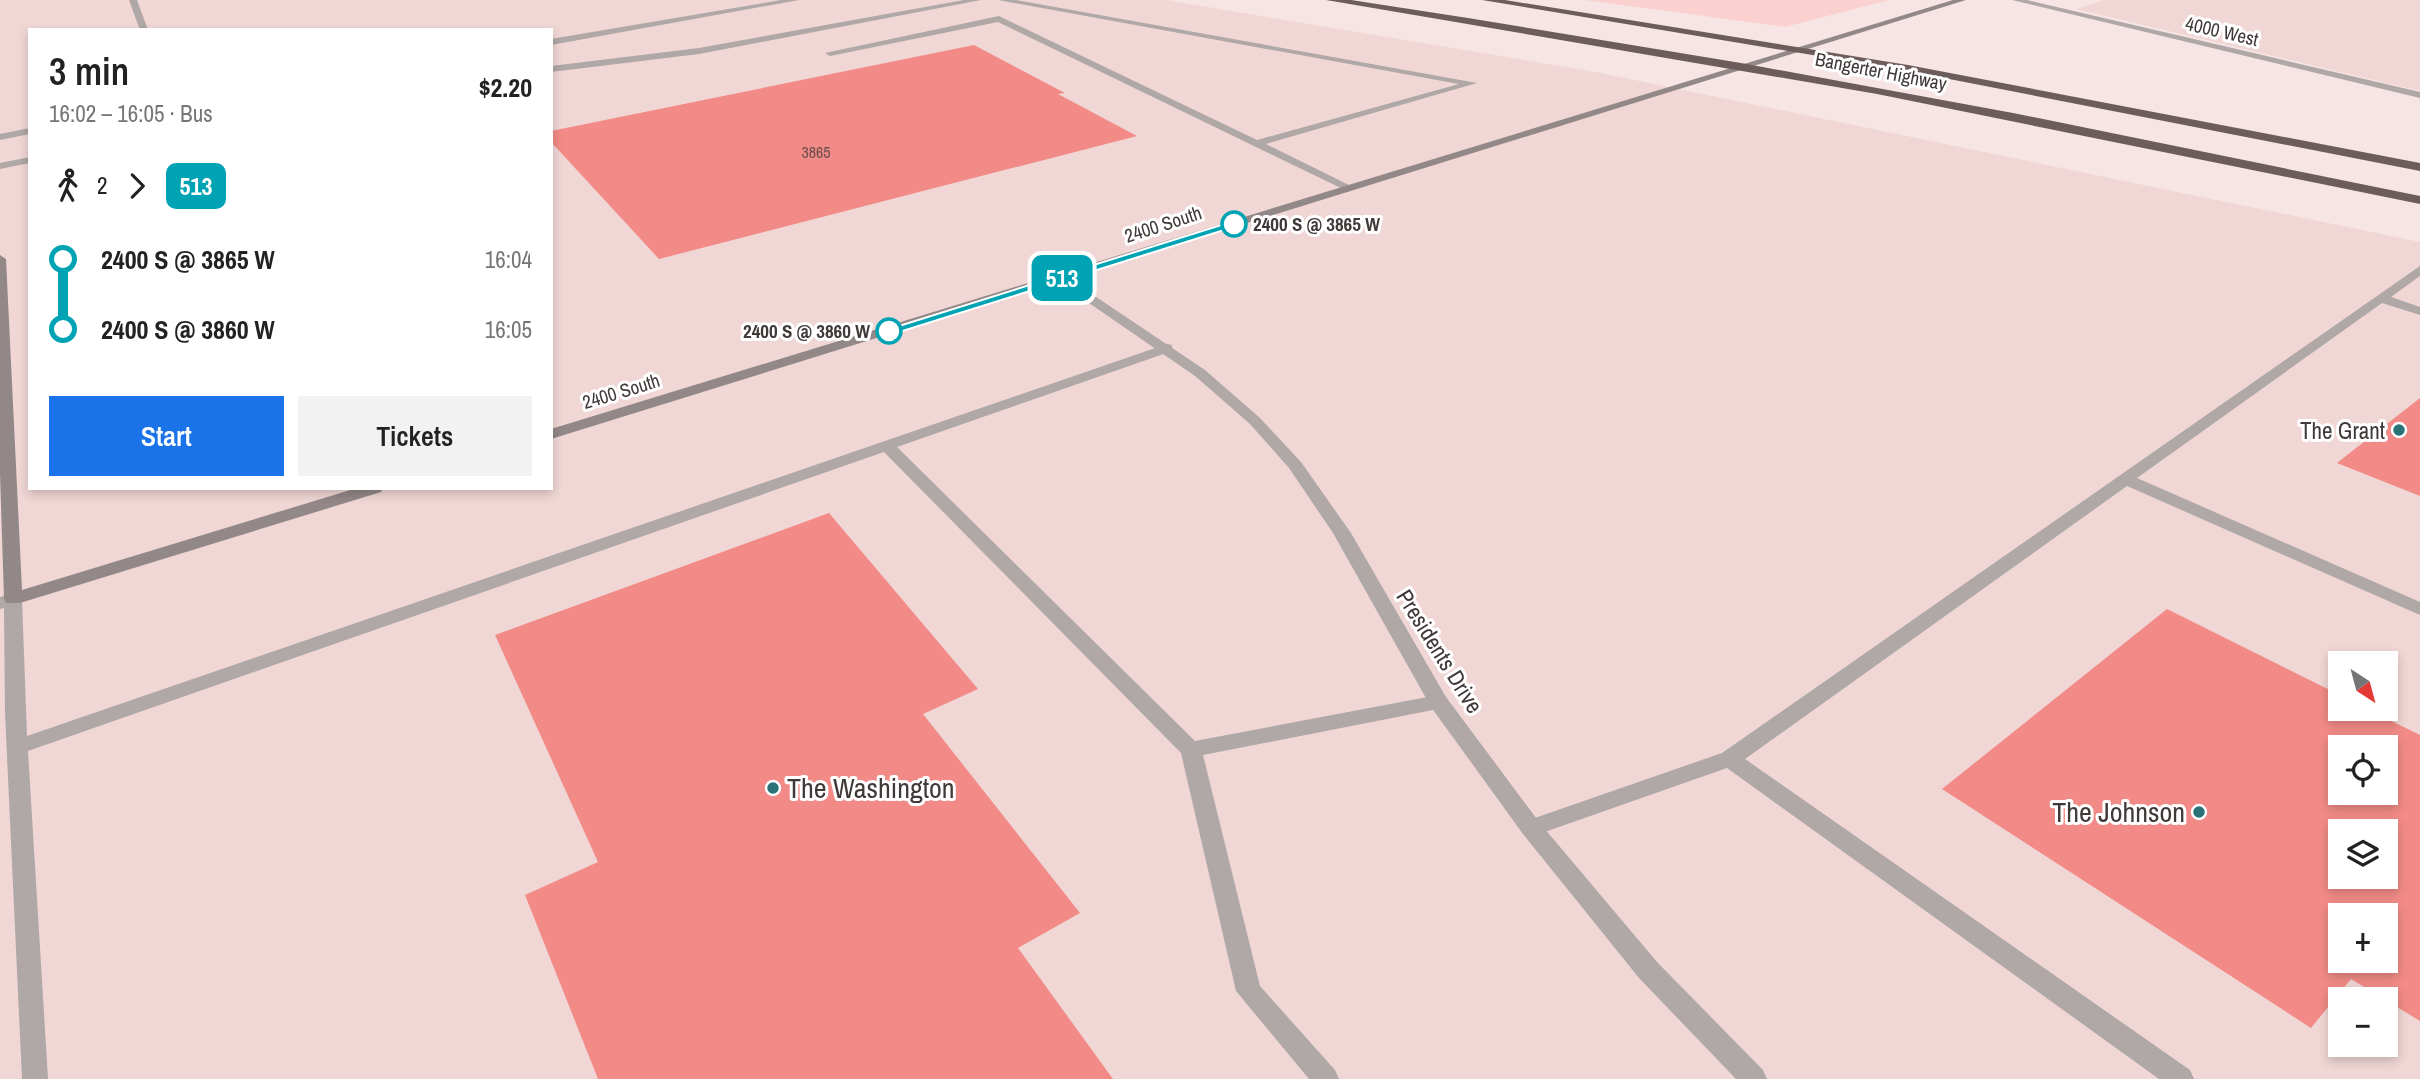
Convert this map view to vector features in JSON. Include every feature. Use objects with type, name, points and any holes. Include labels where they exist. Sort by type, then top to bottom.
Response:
[{"type":"highway","name":"Bangerter Highway","points":[[1331,0],[1747,66],[2055,124],[2420,200]]},
{"type":"highway","name":"Bangerter Highway","points":[[1487,0],[1799,49],[2087,100],[2420,167]]},
{"type":"street","points":[[134,0],[143,28]]},
{"type":"street","points":[[553,42],[795,0]]},
{"type":"street","points":[[553,69],[699,51],[977,0]]},
{"type":"street","points":[[1002,0],[1472,83],[1255,144]]},
{"type":"street","name":"2400 South","points":[[553,434],[1618,103],[1962,0]]},
{"type":"street","name":"4000 West","points":[[2016,0],[2420,95]]},
{"type":"street","points":[[830,53],[999,19],[1347,188]]},
{"type":"street","points":[[0,136],[28,131]]},
{"type":"street","points":[[0,166],[28,160]]},
{"type":"street","points":[[0,259],[7,716],[16,747],[35,1079]]},
{"type":"street","points":[[1531,828],[1730,759],[2420,270]]},
{"type":"street","name":"Presidents Drive","points":[[1062,278],[1167,348],[1255,421],[1295,465],[1342,533],[1438,702],[1531,828],[1648,970],[1754,1079]]},
{"type":"street","points":[[2381,298],[2420,311]]},
{"type":"street","points":[[16,747],[1167,348]]},
{"type":"street","points":[[886,445],[1191,750],[1249,992],[1326,1079]]},
{"type":"street","points":[[2125,479],[2420,609]]},
{"type":"street","points":[[6,601],[368,490]]},
{"type":"street","points":[[1191,750],[1438,702]]},
{"type":"street","points":[[1730,759],[2181,1079]]},
{"type":"shaded area","points":[[0,0],[1166,0],[1596,72],[2420,242],[2420,1079],[0,1079]]},
{"type":"shaded area","points":[[1585,0],[1889,0],[1785,27]]},
{"type":"shaded area","points":[[2104,0],[2420,0],[2420,91],[2076,9]]},
{"type":"building","points":[[974,45],[1065,93],[1058,94],[1137,136],[659,259],[553,144],[553,131]]},
{"type":"building","name":"The Grant","points":[[2420,398],[2420,496],[2337,463]]},
{"type":"building","name":"The Washington","points":[[829,513],[978,689],[923,714],[1080,913],[1018,948],[1113,1079],[598,1079],[525,895],[598,862],[495,635]]},
{"type":"building","name":"The Johnson","points":[[2167,609],[2328,689],[2328,721],[2391,721],[2420,735],[2420,1021],[2398,1008],[2398,987],[2364,987],[2351,979],[2344,987],[2328,987],[2328,1007],[2311,1028],[1942,789]]},
{"type":"bus line","name":"513","points":[[889,331],[1234,224]]},
{"type":"place","name":"2400 S @ 3865 W","points":[[1234,224]]},
{"type":"place","name":"2400 S @ 3860 W","points":[[889,331]]},
{"type":"place","name":"The Grant","points":[[2399,430]]},
{"type":"place","name":"The Washington","points":[[773,788]]},
{"type":"place","name":"The Johnson","points":[[2199,812]]}]
